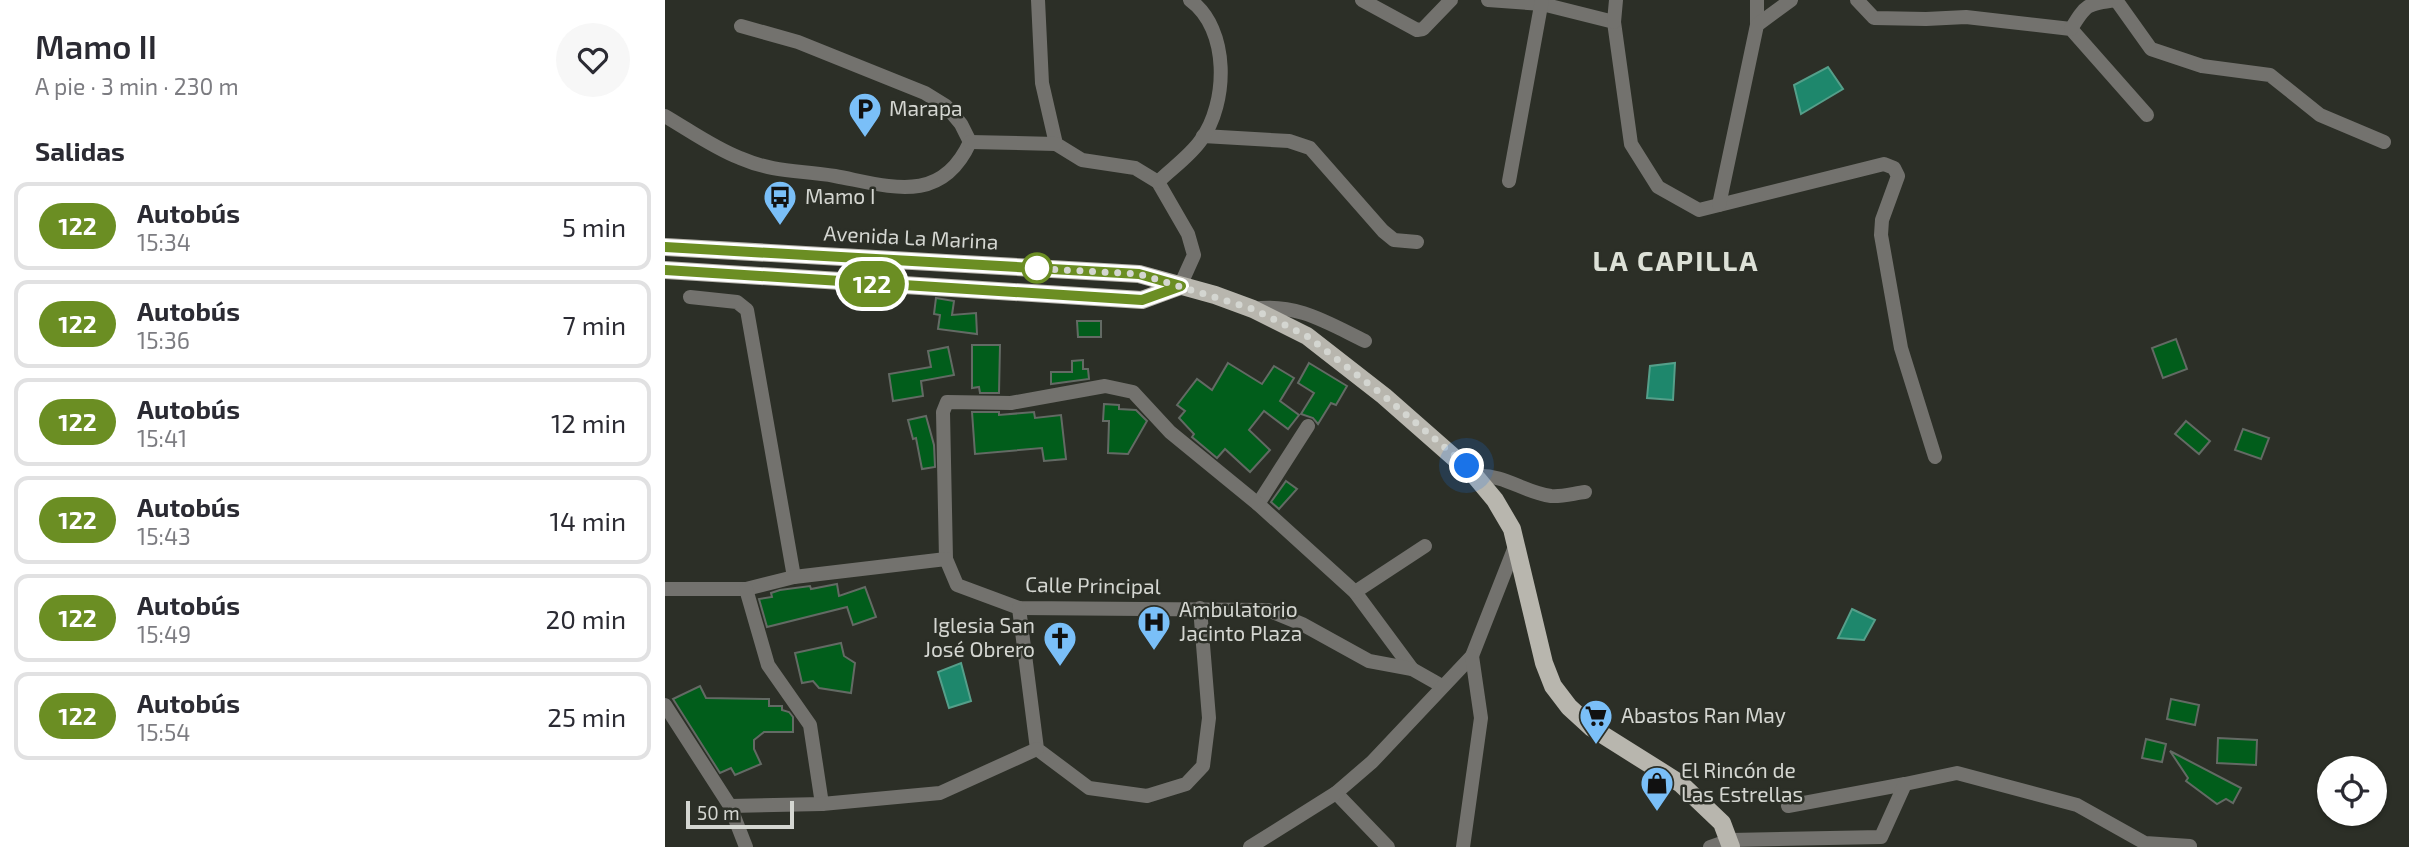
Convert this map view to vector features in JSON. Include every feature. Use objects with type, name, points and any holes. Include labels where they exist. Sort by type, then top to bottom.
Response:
[{"type":"main road","name":"Avenida La Marina","points":[[665,247],[1139,274],[1253,309],[1307,336],[1384,396],[1475,476],[1495,500],[1517,542],[1544,663],[1553,686],[1569,707],[1592,728],[1681,784],[1722,823],[1730,844]]},
{"type":"main road","points":[[665,270],[1142,300],[1181,286]]},
{"type":"street","points":[[1038,0],[1042,83],[1056,144]]},
{"type":"street","points":[[1158,182],[1203,136],[1213,115],[1222,72],[1213,29],[1190,0]]},
{"type":"street","points":[[1362,0],[1417,30],[1423,29],[1451,0]]},
{"type":"street","points":[[1488,0],[1542,2],[1614,22]]},
{"type":"street","points":[[1616,0],[1614,22],[1631,144],[1658,187],[1699,210],[1884,164],[1894,168],[1898,176],[1882,220],[1881,235],[1901,348],[1935,457]]},
{"type":"street","points":[[1719,205],[1757,25],[1757,0]]},
{"type":"street","points":[[1757,25],[1791,0]]},
{"type":"street","points":[[1857,0],[1874,18],[1966,17],[2071,29],[2147,115]]},
{"type":"street","points":[[2071,29],[2083,9],[2095,3],[2116,0],[2151,48],[2202,66],[2270,75],[2320,115],[2384,142]]},
{"type":"street","points":[[1509,181],[1542,2]]},
{"type":"street","points":[[741,26],[797,41],[925,93],[946,106],[961,124],[970,142]]},
{"type":"street","points":[[665,116],[739,158],[784,172],[834,176],[880,187],[914,187],[940,178],[960,163],[970,142]]},
{"type":"street","points":[[1203,136],[1289,141],[1310,148],[1383,232],[1394,240],[1417,242]]},
{"type":"street","points":[[970,142],[1056,144],[1082,160],[1135,168],[1158,182],[1188,234],[1194,255],[1181,286]]},
{"type":"street","points":[[690,298],[737,302],[747,310],[794,577]]},
{"type":"street","points":[[1253,309],[1272,305],[1305,312],[1364,341]]},
{"type":"street","points":[[665,589],[746,589],[794,577],[946,559],[943,411],[947,402],[1011,403],[1105,386],[1133,393],[1170,432],[1258,504],[1355,592],[1412,669]]},
{"type":"street","points":[[1258,504],[1308,426]]},
{"type":"street","points":[[1475,476],[1492,475],[1510,480],[1524,489],[1555,497],[1585,492]]},
{"type":"street","points":[[1250,847],[1336,793],[1372,762],[1472,656],[1517,542]]},
{"type":"street","points":[[1355,592],[1425,546]]},
{"type":"street","name":"Calle Principal","points":[[946,559],[957,584],[1019,608],[1268,610],[1302,624],[1369,661],[1412,669],[1441,686]]},
{"type":"street","points":[[746,589],[768,665],[810,725],[822,804]]},
{"type":"street","points":[[1019,608],[1037,750],[1089,788],[1147,796],[1186,783],[1203,766],[1209,718],[1200,608]]},
{"type":"street","points":[[1463,847],[1481,718],[1472,656]]},
{"type":"street","points":[[665,705],[730,806],[745,847]]},
{"type":"street","points":[[730,806],[822,804],[940,793],[1037,750]]},
{"type":"street","points":[[1788,806],[1958,773],[2077,805],[2145,843],[2190,846]]},
{"type":"street","points":[[1710,847],[1881,837],[1905,784]]},
{"type":"street","points":[[1336,793],[1388,847]]},
{"type":"shaded area","points":[[1828,67],[1843,89],[1801,114],[1794,85]]},
{"type":"shaded area","points":[[1675,363],[1673,400],[1647,398],[1650,366]]},
{"type":"shaded area","points":[[1852,609],[1875,620],[1864,640],[1838,638]]},
{"type":"shaded area","points":[[961,663],[971,701],[949,708],[938,672]]},
{"type":"building","points":[[936,298],[954,301],[952,315],[976,313],[977,334],[938,329],[940,315],[934,314]]},
{"type":"building","points":[[1077,321],[1101,321],[1101,337],[1078,337]]},
{"type":"building","points":[[2176,339],[2187,369],[2163,378],[2152,348]]},
{"type":"building","points":[[972,345],[1000,345],[999,393],[980,393],[979,387],[972,388]]},
{"type":"building","points":[[948,347],[954,375],[921,381],[923,396],[893,401],[889,374],[931,367],[928,351]]},
{"type":"building","points":[[1083,360],[1083,369],[1088,369],[1089,379],[1051,384],[1051,372],[1072,372],[1072,361]]},
{"type":"building","points":[[1228,363],[1262,384],[1274,366],[1294,378],[1280,401],[1299,415],[1288,429],[1264,411],[1249,430],[1270,450],[1250,472],[1225,449],[1217,458],[1192,437],[1194,434],[1179,418],[1185,411],[1177,405],[1197,379],[1212,390]]},
{"type":"building","points":[[1309,363],[1347,386],[1336,405],[1331,403],[1318,424],[1313,418],[1301,414],[1314,393],[1298,383]]},
{"type":"building","points":[[1104,404],[1119,405],[1119,409],[1136,410],[1147,421],[1128,454],[1108,453],[1109,421],[1103,421]]},
{"type":"building","points":[[972,412],[999,412],[999,415],[1034,412],[1035,418],[1061,415],[1066,459],[1044,461],[1042,448],[975,454]]},
{"type":"building","points":[[926,416],[934,445],[935,467],[922,469],[916,438],[913,439],[908,420]]},
{"type":"building","points":[[2186,421],[2210,441],[2199,454],[2175,434]]},
{"type":"building","points":[[2243,429],[2269,438],[2261,459],[2235,450]]},
{"type":"building","points":[[1286,481],[1297,489],[1279,509],[1271,502]]},
{"type":"building","points":[[837,584],[839,596],[865,587],[876,617],[853,625],[847,607],[767,627],[759,599],[772,597],[771,593],[780,590],[810,586],[811,589]]},
{"type":"building","points":[[841,643],[844,656],[855,663],[851,693],[819,688],[813,681],[802,683],[795,653]]},
{"type":"building","points":[[700,686],[706,698],[769,699],[769,706],[782,706],[782,710],[793,717],[793,732],[764,732],[754,740],[754,749],[761,764],[735,775],[731,768],[720,773],[673,699]]},
{"type":"building","points":[[2171,699],[2199,705],[2195,725],[2167,719]]},
{"type":"building","points":[[2218,738],[2257,740],[2256,765],[2217,763]]},
{"type":"building","points":[[2146,739],[2166,744],[2162,762],[2142,758]]},
{"type":"building","points":[[2170,751],[2241,788],[2233,803],[2226,799],[2217,804],[2186,781],[2188,778]]},
{"type":"bus line","name":"122","points":[[665,247],[1139,274],[1181,286],[1142,300],[665,270]]},
{"type":"place","name":"Marapa","points":[[865,139]]},
{"type":"place","name":"Mamo I","points":[[780,227]]},
{"type":"place","name":"Ambulatorio Jacinto Plaza","points":[[1154,652]]},
{"type":"place","name":"Iglesia San José Obrero","points":[[1060,668]]},
{"type":"place","name":"Abastos Ran May","points":[[1596,746]]},
{"type":"place","name":"El Rincón de Las Estrellas","points":[[1657,813]]},
{"type":"district","name":"LA CAPILLA","points":[[1676,261]]},
{"type":"route","points":[[1037,268],[1027,268],[1139,274],[1215,295],[1253,309],[1307,336],[1467,466]]}]
